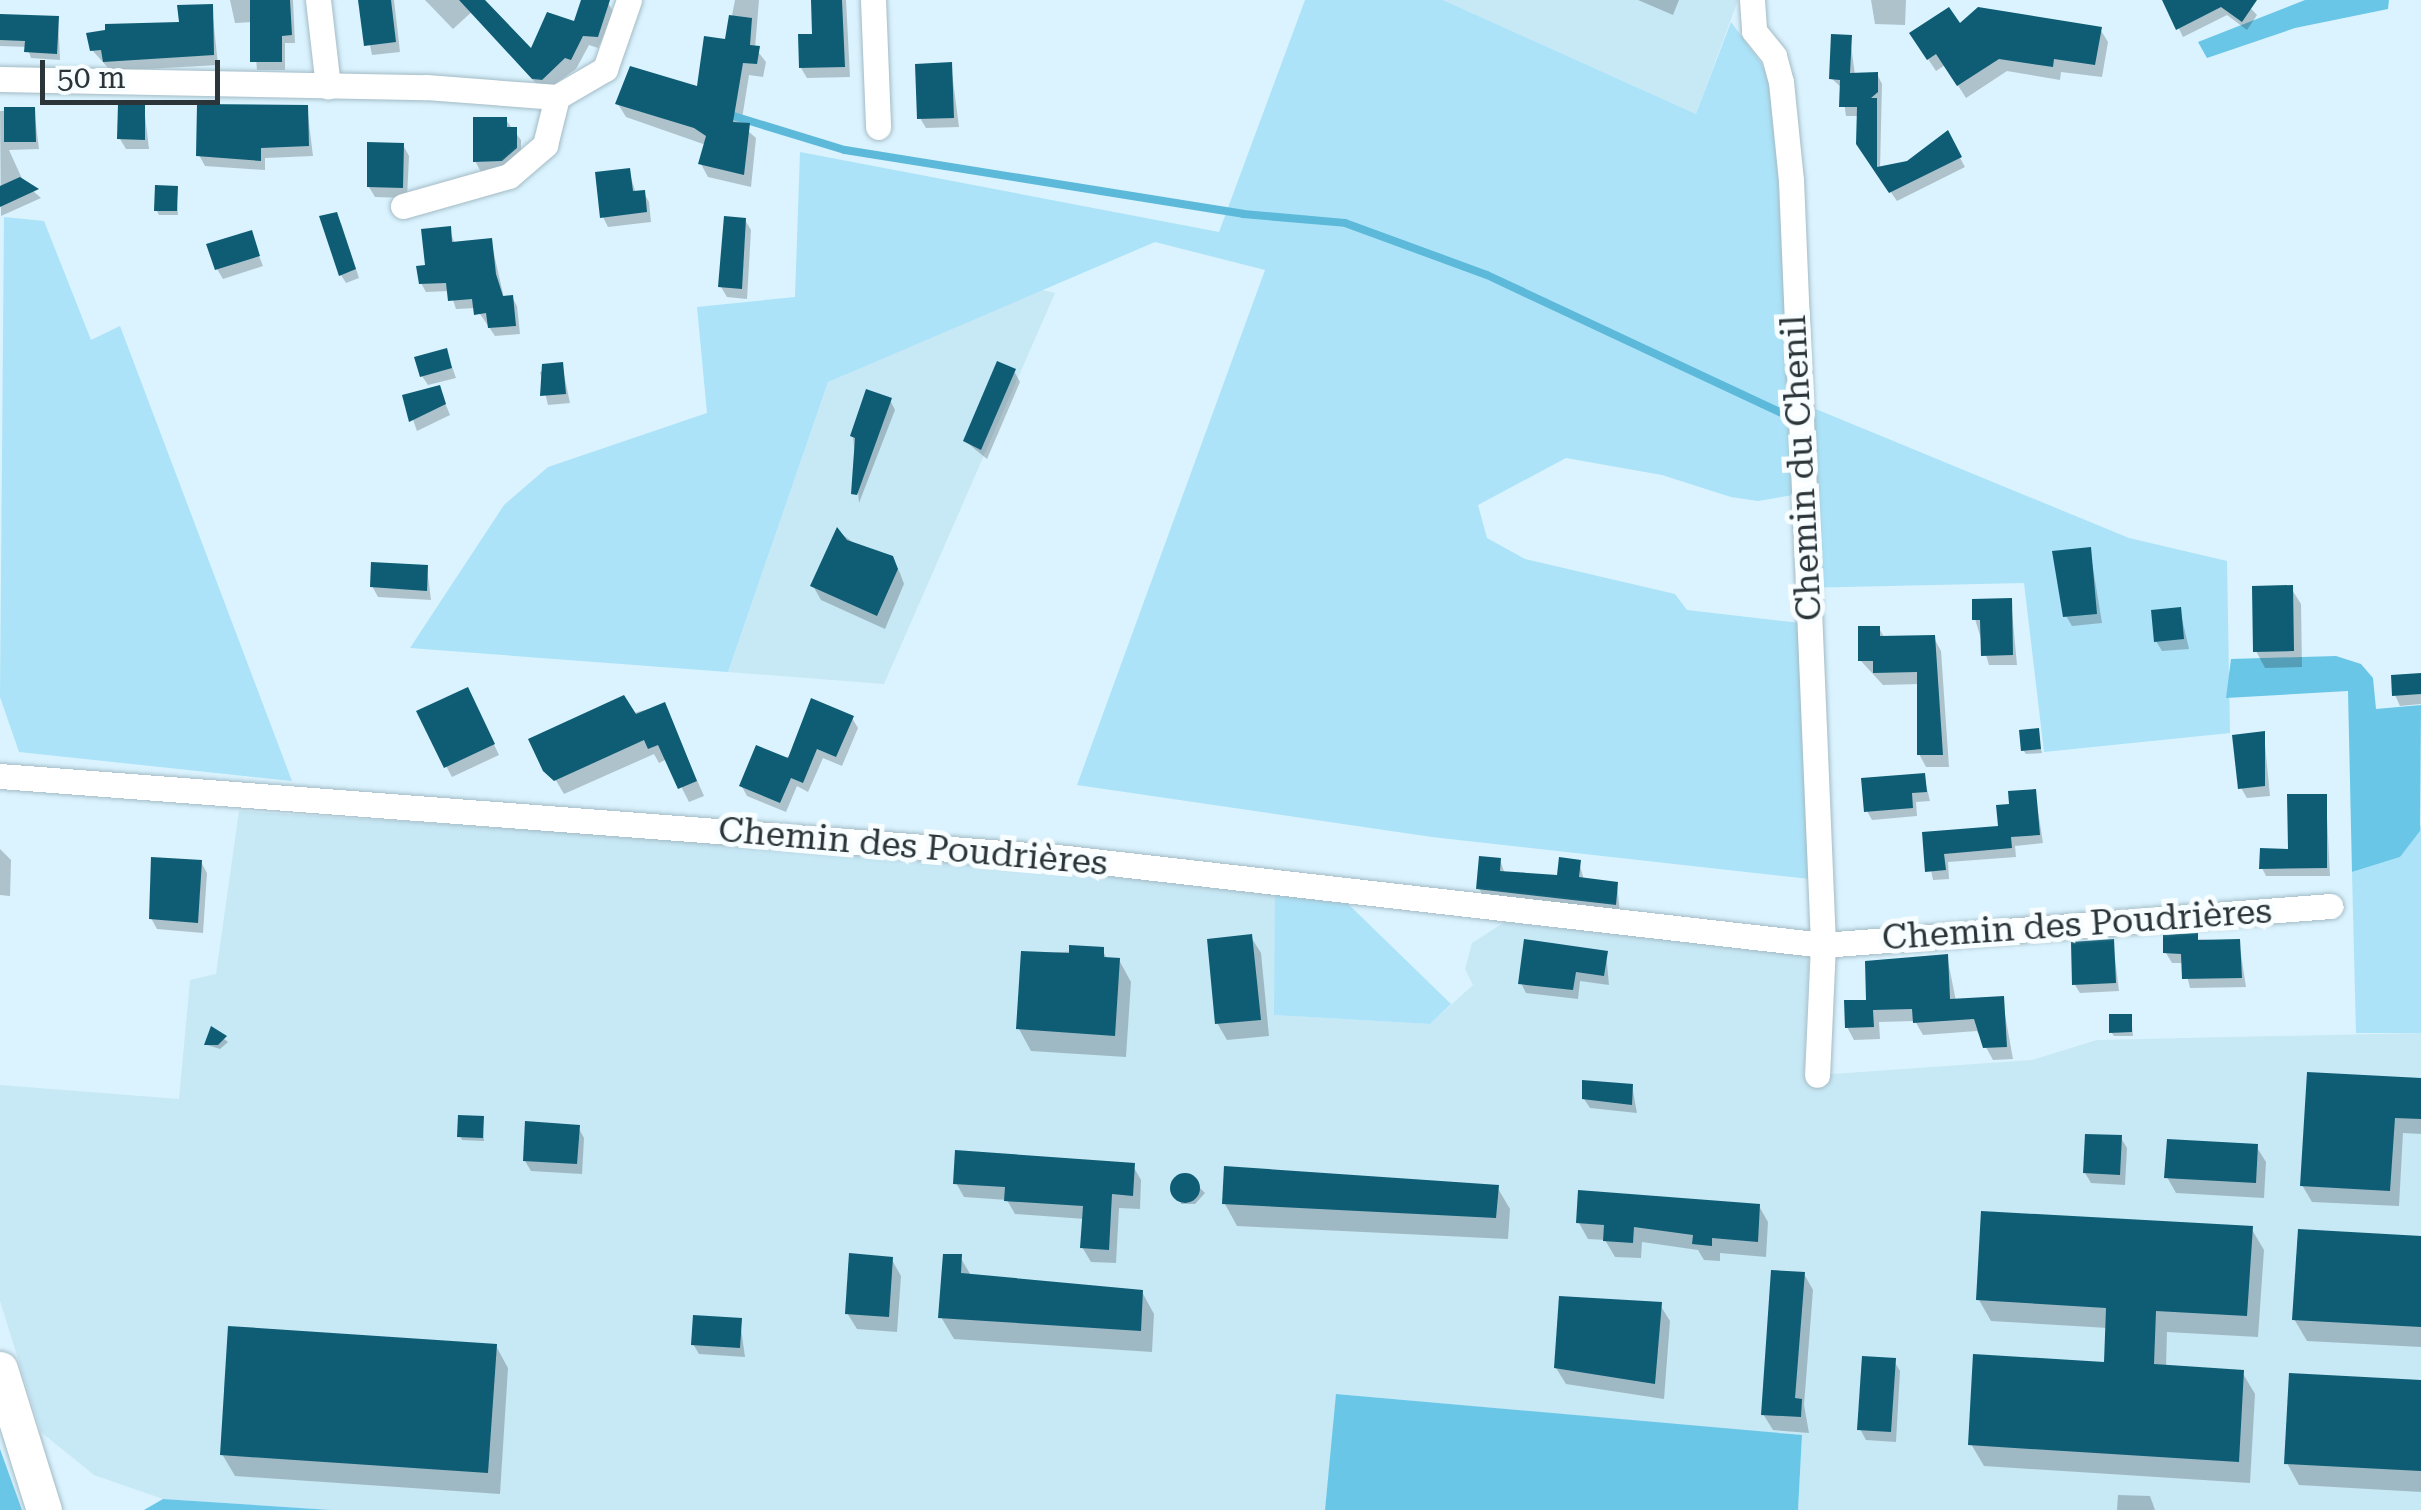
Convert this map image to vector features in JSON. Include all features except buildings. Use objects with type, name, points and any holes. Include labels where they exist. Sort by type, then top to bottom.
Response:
[{"type":"street","points":[[318,0],[328,86]]},
{"type":"street","points":[[0,79],[328,86],[557,98],[605,69],[629,0]]},
{"type":"street","points":[[873,0],[878,127]]},
{"type":"street","name":"Chemin du Chenil","points":[[1752,0],[1754,32],[1774,56],[1781,82],[1792,180],[1822,945]]},
{"type":"street","points":[[403,206],[509,176],[545,145],[557,98]]},
{"type":"street","name":"Chemin des Poudrières","points":[[0,776],[1066,858],[1822,945],[2331,906]]},
{"type":"street","points":[[1817,1075],[1822,945]]},
{"type":"street","points":[[0,1369],[44,1510]]},
{"type":"shaded area","points":[[1305,0],[1443,0],[1696,114],[1731,22],[1762,64],[1774,94],[1789,398],[2129,538],[2227,561],[2230,733],[2044,752],[2024,583],[1799,588],[1799,494],[1758,501],[1731,497],[1662,475],[1566,458],[1478,505],[1487,538],[1525,559],[1675,594],[1687,610],[1800,623],[1810,879],[1432,837],[1077,785],[1265,270],[1155,242],[828,382],[728,672],[410,648],[504,505],[548,467],[707,413],[697,307],[795,297],[800,152],[1219,232]]},
{"type":"shaded area","points":[[1443,0],[1738,0],[1696,114]]},
{"type":"shaded area","points":[[2305,0],[2389,0],[2388,9],[2295,28],[2207,58],[2198,42]]},
{"type":"shaded area","points":[[4,217],[44,221],[91,340],[120,326],[292,781],[19,752],[0,697]]},
{"type":"shaded area","points":[[1038,289],[1055,293],[884,684],[728,672],[828,382]]},
{"type":"shaded area","points":[[2336,656],[2361,664],[2373,678],[2376,709],[2421,705],[2420,831],[2400,857],[2352,872],[2348,691],[2226,698],[2231,659]]},
{"type":"shaded area","points":[[239,811],[815,848],[1275,891],[1275,1015],[1430,1024],[1473,985],[1465,969],[1472,943],[1505,922],[1809,953],[1804,1076],[2032,1060],[2097,1040],[2421,1033],[2421,1510],[1798,1510],[1802,1436],[1337,1394],[1325,1510],[331,1510],[163,1499],[94,1475],[41,1432],[0,1301],[0,1085],[179,1099],[190,980],[216,974]]},
{"type":"shaded area","points":[[2421,825],[2421,1033],[2356,1033],[2352,872],[2400,857]]},
{"type":"shaded area","points":[[1275,891],[1344,900],[1451,1004],[1430,1024],[1274,1015]]},
{"type":"shaded area","points":[[1336,1394],[1802,1435],[1798,1510],[1325,1510]]},
{"type":"shaded area","points":[[0,1449],[22,1510],[0,1510]]},
{"type":"shaded area","points":[[163,1499],[331,1510],[144,1510]]},
{"type":"waterway","points":[[727,114],[845,150],[1243,214],[1345,223],[1487,275],[1781,413]]}]
